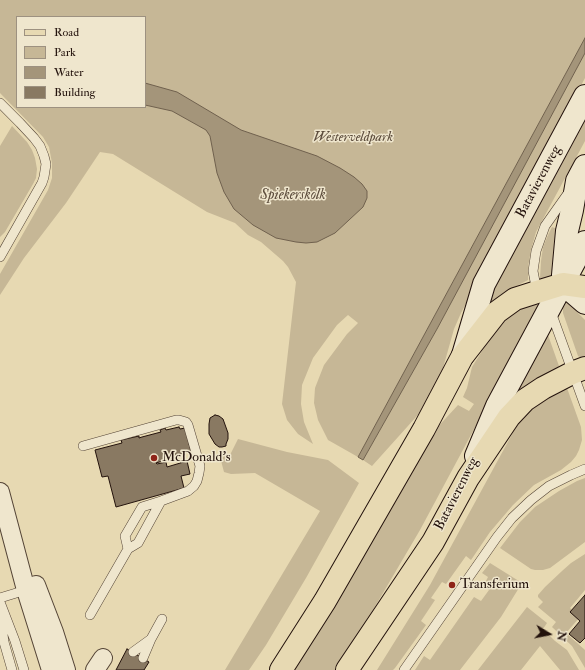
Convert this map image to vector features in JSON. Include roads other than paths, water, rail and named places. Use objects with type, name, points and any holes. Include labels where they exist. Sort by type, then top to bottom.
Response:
[{"type":"main road","name":"Batavierenweg","points":[[462,357],[484,284],[585,96]]},
{"type":"main road","name":"Batavierenweg","points":[[347,670],[433,542],[468,478],[497,406],[543,300],[563,284],[567,231],[581,173]]},
{"type":"main road","points":[[563,284],[585,242]]},
{"type":"main road","points":[[563,284],[585,288]]},
{"type":"main road","points":[[563,284],[585,303]]},
{"type":"main road","name":"Batavierenweg","points":[[281,670],[324,601],[420,435],[462,357],[497,312],[515,299],[543,300]]},
{"type":"main road","points":[[468,478],[509,418],[525,400],[543,388],[579,370]]},
{"type":"street","points":[[0,492],[26,590],[51,670]]},
{"type":"street","points":[[20,568],[36,585],[54,632],[66,670]]},
{"type":"lane","points":[[0,103],[34,138],[40,146],[46,164],[42,183],[0,257]]},
{"type":"lane","name":"Batavierenweg","points":[[581,173],[545,226],[536,251],[534,271],[543,300],[579,370],[585,406]]},
{"type":"lane","points":[[83,446],[176,420],[183,420],[188,425],[200,466],[200,473],[197,481],[188,491],[142,508],[125,536],[128,549]]},
{"type":"lane","points":[[404,670],[480,560],[512,518],[549,486],[585,469]]},
{"type":"lane","points":[[90,615],[128,549],[138,543],[161,501]]},
{"type":"lane","points":[[0,598],[26,590]]},
{"type":"lane","points":[[0,602],[24,670]]},
{"type":"lane","points":[[0,609],[4,642],[12,670]]},
{"type":"lane","points":[[143,658],[162,619]]},
{"type":"lane","points":[[132,652],[151,639]]},
{"type":"water","points":[[585,38],[585,53],[437,329],[363,460],[358,457]]},
{"type":"water","name":"Spiekerskolk","points":[[146,83],[177,92],[241,130],[317,156],[340,168],[354,177],[367,191],[367,198],[363,207],[335,233],[317,242],[306,243],[276,238],[253,225],[234,209],[224,192],[217,173],[210,136],[206,130],[172,111],[146,105]]},
{"type":"place","name":"McDonald's","points":[[154,458]]},
{"type":"place","name":"Transferium","points":[[452,585]]},
{"type":"park label","name":"Westerveldpark","points":[[353,138]]}]
